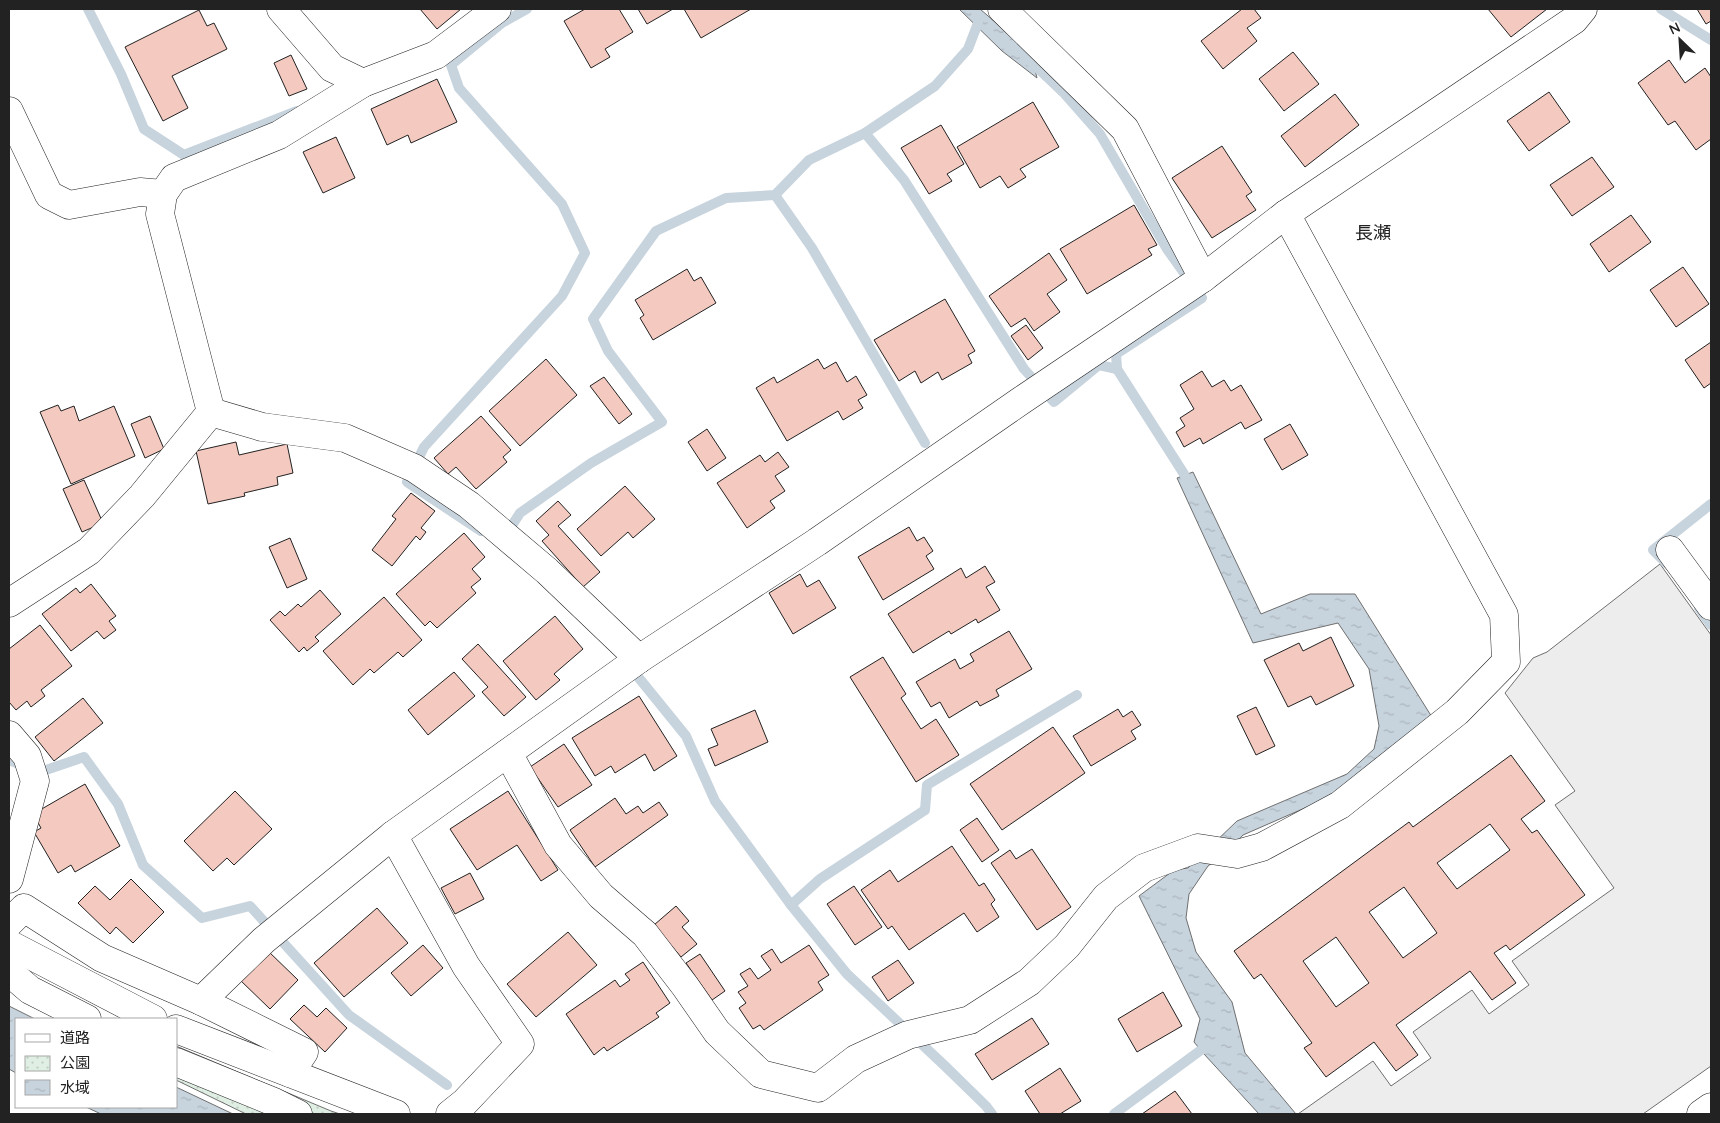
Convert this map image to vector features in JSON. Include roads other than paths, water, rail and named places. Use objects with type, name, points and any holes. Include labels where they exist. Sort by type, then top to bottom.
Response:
[{"type":"street","points":[[281,9],[332,68],[363,83]]},
{"type":"street","points":[[211,412],[160,214],[163,194],[174,178],[279,134],[363,83],[436,55],[497,9]]},
{"type":"street","points":[[1002,9],[1125,129],[1193,284]]},
{"type":"street","points":[[201,1001],[273,932],[393,835],[629,666],[817,542],[1193,284],[1286,214],[1574,20],[1584,9]]},
{"type":"street","points":[[9,111],[49,195],[69,206],[140,192],[163,194]]},
{"type":"street","points":[[508,753],[558,845],[601,896],[645,934],[717,1032],[761,1074],[818,1088],[856,1059],[908,1035],[970,1020],[1029,982],[1066,946],[1106,897],[1144,868],[1198,848],[1237,854],[1262,847],[1340,805],[1457,712],[1506,662],[1504,615],[1286,214]]},
{"type":"street","points":[[211,412],[262,428],[345,438],[413,469],[469,505],[547,571],[629,666]]},
{"type":"street","points":[[9,603],[89,551],[142,496],[211,412]]},
{"type":"street","points":[[1670,550],[1711,606]]},
{"type":"street","points":[[9,735],[31,769],[9,879]]},
{"type":"street","points":[[393,835],[466,966],[520,1044],[465,1102],[450,1114]]},
{"type":"street","points":[[14,906],[102,958],[201,1001],[304,1052],[290,1072]]},
{"type":"street","points":[[9,944],[151,1018]]},
{"type":"street","points":[[9,972],[30,990],[85,1018]]},
{"type":"street","points":[[178,1030],[396,1114]]},
{"type":"street","points":[[178,1063],[274,1102],[298,1114]]},
{"type":"street","points":[[1701,1114],[1711,1107]]},
{"type":"water","points":[[959,9],[980,9],[1031,53],[1037,78],[1002,51]]},
{"type":"water","points":[[1193,472],[1261,614],[1310,594],[1355,594],[1435,722],[1353,787],[1243,835],[1227,852],[1208,866],[1189,894],[1186,918],[1196,952],[1232,1002],[1245,1053],[1296,1114],[1259,1114],[1194,1042],[1200,1019],[1139,896],[1174,870],[1188,868],[1237,821],[1347,774],[1374,749],[1379,726],[1369,669],[1338,623],[1253,643],[1177,478]]},
{"type":"water","points":[[9,1006],[33,1018],[15,1018],[15,1072],[9,1069]]},
{"type":"water","points":[[178,1088],[233,1114],[101,1114],[88,1108],[178,1108]]},
{"type":"waterway","points":[[88,9],[121,74],[144,129],[184,155],[297,111]]},
{"type":"waterway","points":[[481,531],[407,482],[424,447],[562,296],[585,253],[562,204],[459,88],[451,65],[502,23],[527,9]]},
{"type":"waterway","points":[[1661,9],[1711,40]]},
{"type":"waterway","points":[[505,536],[520,513],[591,463],[662,422],[608,351],[593,319],[656,231],[726,198],[775,195],[809,160],[865,133],[935,86],[968,49],[978,23]]},
{"type":"waterway","points":[[1025,56],[1063,92],[1100,134],[1167,249],[1202,298],[1116,354],[1117,369],[1190,486]]},
{"type":"waterway","points":[[865,133],[904,180],[1024,369],[1054,402],[1099,365],[1117,369]]},
{"type":"waterway","points":[[775,195],[812,248],[925,443]]},
{"type":"waterway","points":[[1667,564],[1653,550],[1711,504]]},
{"type":"waterway","points":[[1699,608],[1711,625]]},
{"type":"waterway","points":[[630,667],[686,736],[715,801],[791,905],[847,974],[945,1066],[992,1114]]},
{"type":"waterway","points":[[791,905],[820,879],[925,810],[927,785],[1077,695]]},
{"type":"waterway","points":[[9,760],[40,772],[84,757],[118,804],[143,865],[202,918],[250,906],[349,1015],[447,1085]]},
{"type":"waterway","points":[[1114,1114],[1201,1050],[1214,1046]]},
{"type":"district","name":"長瀬","points":[[1373,233]]}]
